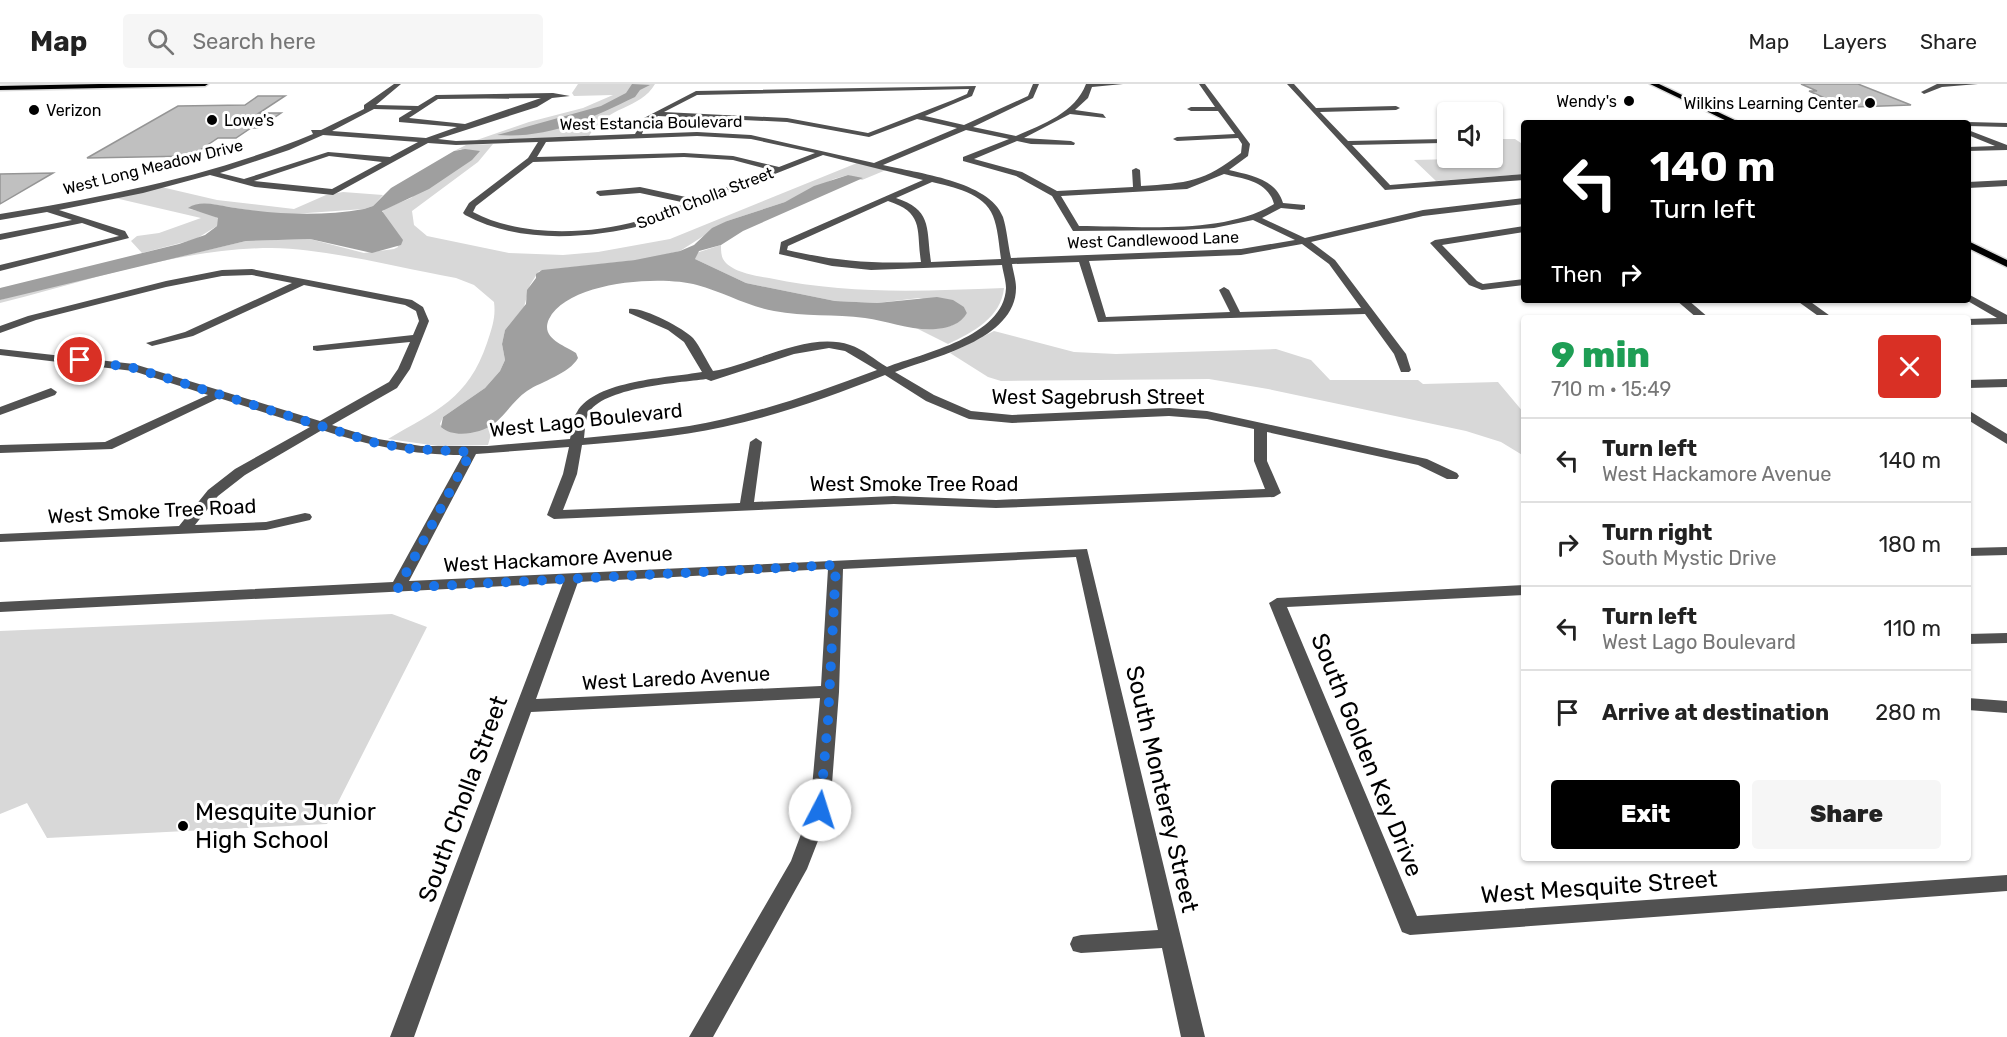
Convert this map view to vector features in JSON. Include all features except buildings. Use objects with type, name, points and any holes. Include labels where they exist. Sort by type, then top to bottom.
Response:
[{"type":"main road","points":[[0,88],[8,84]]},
{"type":"main road","points":[[0,88],[205,84]]},
{"type":"main road","points":[[1653,84],[1731,120]]},
{"type":"main road","points":[[1672,84],[1702,100],[1704,106]]},
{"type":"main road","points":[[1971,246],[2007,264]]},
{"type":"street","name":"West Long Meadow Drive","points":[[0,215],[203,171],[318,132],[369,106],[398,84]]},
{"type":"street","points":[[876,165],[1024,102],[1034,91],[1036,84]]},
{"type":"street","points":[[1120,84],[1089,84],[1090,91],[1071,112],[966,159],[1019,174],[1055,194],[1076,229],[1182,226],[1256,218],[1271,213],[1279,205],[1302,207]]},
{"type":"street","points":[[1055,194],[1187,186],[1223,171],[1245,154],[1246,144],[1203,84]]},
{"type":"street","points":[[1290,84],[1388,188],[1521,177]]},
{"type":"street","points":[[1924,92],[1941,85],[1975,84]]},
{"type":"street","points":[[638,136],[643,123],[656,114],[677,104],[691,93],[974,87],[974,91],[964,99],[869,135],[787,120],[656,114]]},
{"type":"street","points":[[854,89],[854,98]]},
{"type":"street","points":[[203,171],[244,182],[333,192],[426,141],[534,105],[553,95]]},
{"type":"street","points":[[466,126],[402,120],[423,108],[436,97],[566,96]]},
{"type":"street","points":[[369,106],[423,108]]},
{"type":"street","points":[[1313,110],[1396,108]]},
{"type":"street","points":[[1191,109],[1221,109]]},
{"type":"street","points":[[1071,112],[1103,116]]},
{"type":"street","points":[[917,117],[1014,139],[1071,143]]},
{"type":"street","points":[[1971,124],[2007,125]]},
{"type":"street","name":"West Estancia Boulevard","points":[[318,132],[426,141],[543,140],[697,134],[750,137],[824,152],[974,192],[992,206],[998,216],[1007,261]]},
{"type":"street","points":[[1971,133],[2007,148]]},
{"type":"street","points":[[1177,139],[1241,136]]},
{"type":"street","points":[[531,160],[543,140]]},
{"type":"street","points":[[1345,143],[1437,141]]},
{"type":"street","points":[[1971,149],[2007,148]]},
{"type":"street","name":"South Cholla Street","points":[[531,160],[472,206],[468,213],[477,219],[520,229],[583,234],[642,223],[824,152]]},
{"type":"street","points":[[244,182],[328,154],[391,160]]},
{"type":"street","points":[[531,160],[684,154],[733,158],[779,169]]},
{"type":"street","points":[[1136,170],[1137,189]]},
{"type":"street","points":[[1223,171],[1260,181],[1273,189],[1279,205]]},
{"type":"street","points":[[887,198],[932,179]]},
{"type":"street","points":[[1971,185],[2007,183]]},
{"type":"street","points":[[600,193],[640,190],[695,202]]},
{"type":"street","points":[[887,198],[907,203],[918,210],[926,264]]},
{"type":"street","name":"West Candlewood Lane","points":[[887,198],[784,244],[781,249],[790,254],[849,265],[1241,252],[1304,241],[1423,213],[1521,201]]},
{"type":"street","points":[[0,268],[124,238],[122,234],[44,207]]},
{"type":"street","points":[[1256,218],[1304,241],[1332,262],[1400,354],[1405,370]]},
{"type":"street","points":[[0,237],[82,221]]},
{"type":"street","points":[[1521,229],[1435,243],[1473,283],[1482,287],[1521,282]]},
{"type":"street","points":[[1083,258],[1102,320],[1369,311]]},
{"type":"street","name":"West Lago Boulevard","points":[[0,352],[134,368],[398,448],[471,452],[574,442],[743,419],[798,403],[952,347],[995,322],[1007,307],[1010,298],[1007,261]]},
{"type":"street","points":[[0,330],[32,318],[155,286],[222,273],[252,272],[408,302],[419,307],[424,314],[424,321],[404,369],[393,385],[224,483],[183,529]]},
{"type":"street","points":[[152,343],[189,334],[302,282]]},
{"type":"street","points":[[1224,290],[1237,316]]},
{"type":"street","points":[[1971,299],[2007,320]]},
{"type":"street","points":[[1685,303],[1700,315]]},
{"type":"street","points":[[1806,303],[1824,315]]},
{"type":"street","points":[[633,311],[672,328],[688,340],[711,376]]},
{"type":"street","points":[[1971,322],[2007,320]]},
{"type":"street","points":[[317,348],[418,338]]},
{"type":"street","name":"West Sagebrush Street","points":[[574,442],[582,413],[598,398],[624,388],[711,376],[792,351],[829,345],[848,348],[949,408],[969,415],[1012,419],[1186,413],[1261,426],[1422,462],[1452,476]]},
{"type":"street","points":[[1971,384],[2007,383]]},
{"type":"street","points":[[0,411],[51,392]]},
{"type":"street","points":[[0,449],[107,446],[219,394]]},
{"type":"street","points":[[1971,416],[2007,440]]},
{"type":"street","name":"West Smoke Tree Road","points":[[574,442],[570,474],[554,515],[894,500],[996,504],[1274,493],[1260,465],[1258,451],[1261,426]]},
{"type":"street","points":[[746,506],[756,442]]},
{"type":"street","points":[[398,588],[471,452]]},
{"type":"street","name":"West Smoke Tree Road","points":[[0,538],[266,526],[306,517]]},
{"type":"street","points":[[1971,552],[2007,551]]},
{"type":"street","name":"West Hackamore Avenue","points":[[0,607],[1082,552]]},
{"type":"street","name":"South Monterey Street","points":[[1082,552],[1193,1037]]},
{"type":"street","points":[[701,1037],[800,863],[820,810],[830,692],[836,565]]},
{"type":"street","name":"South Cholla Street","points":[[402,1037],[572,579]]},
{"type":"street","name":"South Golden Key Drive","points":[[1410,926],[1277,603],[1521,590]]},
{"type":"street","points":[[1971,639],[2007,638]]},
{"type":"street","name":"West Laredo Avenue","points":[[525,706],[830,692]]},
{"type":"street","points":[[1971,704],[2007,707]]},
{"type":"street","name":"West Mesquite Street","points":[[1410,926],[2007,883]]},
{"type":"street","points":[[1081,944],[1171,938]]},
{"type":"shaded area","points":[[578,84],[655,84],[641,99],[605,118],[589,136],[474,141],[529,122],[583,108],[613,95],[574,96],[572,93]]},
{"type":"shaded area","points":[[632,84],[650,85],[640,90],[635,97],[569,125],[534,134],[497,135],[601,106],[626,93]]},
{"type":"shaded area","points":[[1503,139],[1515,139],[1521,143],[1521,174],[1436,181],[1414,160],[1437,159],[1437,168],[1503,168]]},
{"type":"shaded area","points":[[493,144],[478,162],[412,211],[414,225],[427,236],[509,253],[563,255],[598,252],[670,239],[857,163],[886,170],[862,180],[848,175],[834,179],[785,202],[727,221],[680,251],[646,259],[539,271],[530,285],[524,307],[505,330],[502,344],[505,360],[500,371],[485,388],[443,417],[440,424],[443,429],[465,433],[494,424],[488,445],[438,446],[388,439],[449,401],[470,378],[479,362],[492,327],[494,302],[474,285],[456,278],[294,249],[238,249],[138,266],[246,241],[310,239],[364,253],[394,249],[398,247],[382,214],[384,209],[411,198],[462,149],[454,151],[466,145]]},
{"type":"shaded area","points":[[465,149],[480,151],[472,160],[429,189],[382,211],[403,240],[401,245],[372,253],[310,239],[246,241],[0,300],[0,288],[179,244],[205,235],[217,226],[218,218],[188,208],[198,204],[296,214],[364,209],[373,206],[391,188],[454,151]]},
{"type":"shaded area","points":[[848,175],[863,178],[743,231],[721,245],[699,251],[695,259],[746,283],[835,301],[877,303],[937,297],[953,300],[964,307],[967,313],[961,320],[945,328],[918,329],[865,318],[774,311],[707,288],[681,282],[640,281],[617,284],[575,296],[559,306],[549,319],[547,326],[550,336],[576,353],[578,358],[574,364],[555,377],[527,391],[489,427],[460,434],[446,431],[441,427],[443,417],[485,388],[500,371],[505,360],[502,344],[505,330],[526,304],[527,290],[536,278],[536,274],[542,270],[635,260],[680,251],[694,245],[712,228],[727,221],[785,202],[814,186]]},
{"type":"shaded area","points":[[157,186],[217,200],[294,209],[326,195],[343,192],[383,195],[373,206],[364,209],[279,215],[210,204],[195,205],[189,209],[211,214],[219,219],[217,226],[196,239],[142,253],[131,241],[137,236],[159,233],[201,218],[115,198]]},
{"type":"shaded area","points":[[721,245],[723,259],[737,270],[799,283],[886,291],[1004,288],[1002,299],[992,316],[976,329],[948,344],[916,328],[937,329],[951,326],[967,313],[964,307],[919,298],[877,303],[835,301],[746,283],[695,259],[696,253]]},
{"type":"shaded area","points":[[130,268],[0,303],[0,300],[19,294]]},
{"type":"shaded area","points":[[994,331],[1074,352],[1116,354],[1276,349],[1311,360],[1330,380],[1418,380],[1423,384],[1498,382],[1521,409],[1521,454],[1501,442],[1466,431],[1268,389],[1209,379],[1001,381],[988,377],[950,353]]},
{"type":"shaded area","points":[[392,614],[427,627],[327,824],[47,838],[27,803],[0,814],[0,631]]},
{"type":"place","name":"Wendy's","points":[[1629,101]]},
{"type":"place","name":"Wilkins Learning Center","points":[[1870,103]]},
{"type":"place","name":"Verizon","points":[[34,110]]},
{"type":"place","name":"Lowe's","points":[[212,120]]},
{"type":"place","name":"Mesquite Junior High School","points":[[183,826]]},
{"type":"route","points":[[80,360],[134,368],[376,443],[398,448],[471,452],[398,588],[836,565],[828,720],[820,810]]}]
